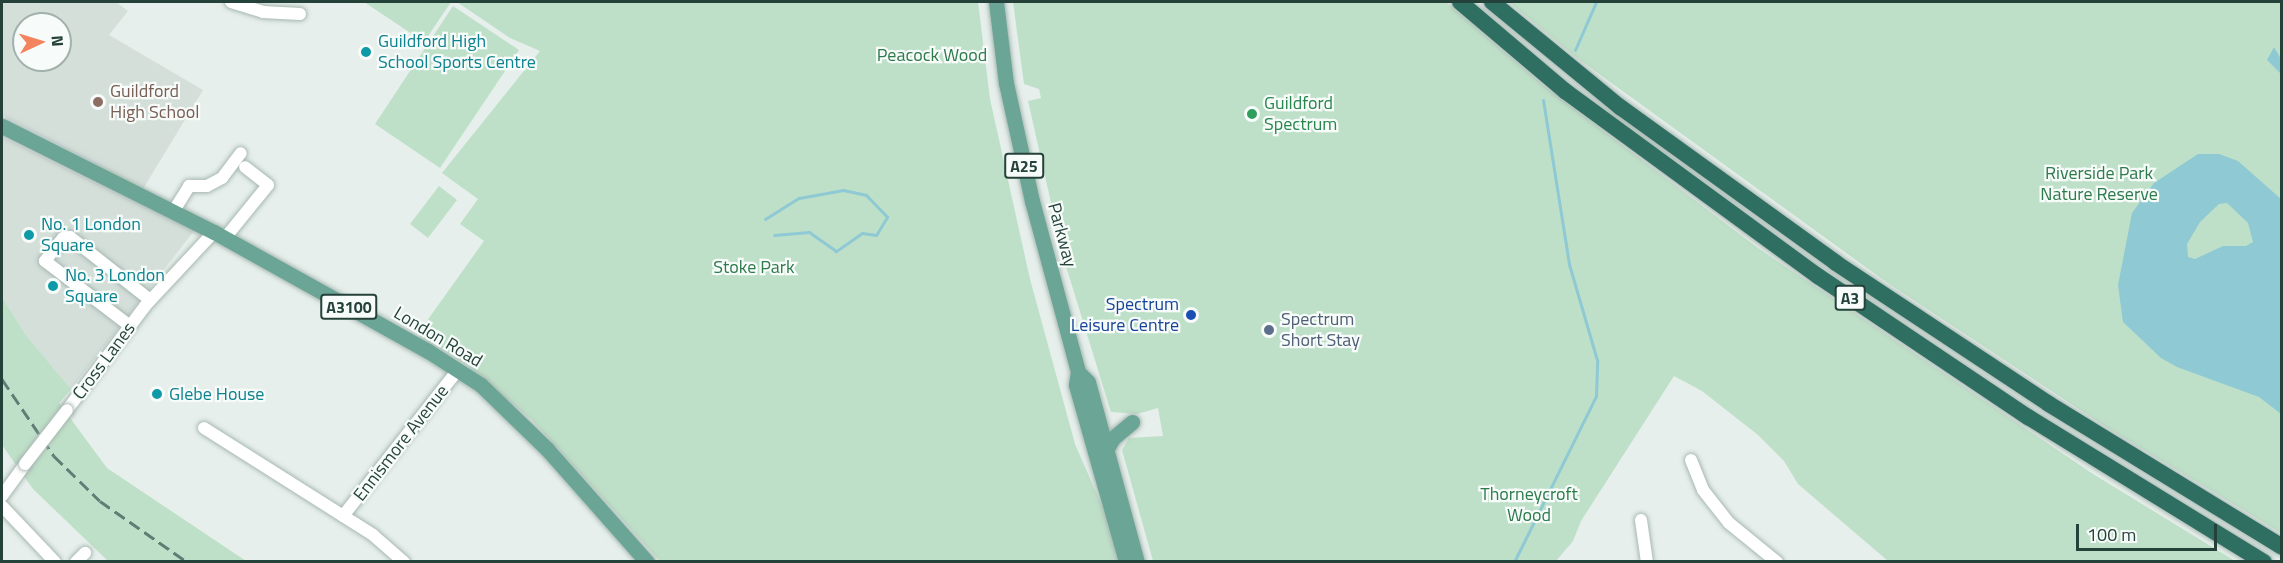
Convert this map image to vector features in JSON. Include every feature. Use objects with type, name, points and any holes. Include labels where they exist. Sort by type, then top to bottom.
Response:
[{"type":"highway","name":"A3","points":[[1460,2],[1565,92],[1818,276],[2028,417],[2264,561]]},
{"type":"highway","name":"A3","points":[[1492,2],[1620,107],[1836,263],[2068,416],[2282,547]]},
{"type":"main road","name":"Parkway","points":[[996,2],[1012,114],[1078,372],[1076,385],[1126,561]]},
{"type":"main road","name":"London Road","points":[[2,126],[220,235],[481,385],[547,448],[646,561]]},
{"type":"main road","name":"Parkway","points":[[1078,372],[1088,382],[1137,561]]},
{"type":"main road","points":[[1106,450],[1113,438],[1132,422]]},
{"type":"street","points":[[231,2],[263,12],[300,14]]},
{"type":"street","points":[[173,212],[189,186],[207,186],[222,178],[241,153]]},
{"type":"street","name":"Cross Lanes","points":[[2,496],[150,300],[220,235],[268,185],[245,167]]},
{"type":"street","points":[[130,326],[45,261],[63,238],[70,237],[150,300]]},
{"type":"street","name":"Ennismore Avenue","points":[[343,516],[458,370]]},
{"type":"street","name":"Ennismore Avenue","points":[[204,428],[343,516],[404,561]]},
{"type":"street","points":[[1691,460],[1703,490],[1729,524],[1777,561]]},
{"type":"street","points":[[2,506],[56,561]]},
{"type":"street","points":[[1641,520],[1647,561]]},
{"type":"shaded area","name":"Guildford High School","points":[[2,2],[116,2],[128,11],[109,35],[203,90],[143,189],[2,115]]},
{"type":"shaded area","points":[[2,137],[194,231],[71,389],[26,335],[2,297]]},
{"type":"green space","points":[[364,2],[451,2],[424,42]]},
{"type":"green space","name":"Stoke Park","points":[[457,2],[978,2],[990,99],[1030,279],[1075,444],[1126,561],[660,561],[532,420],[465,364],[420,337],[419,332],[484,241],[460,224],[478,199],[442,173],[540,51],[510,38]]},
{"type":"green space","name":"Thorneycroft Wood","points":[[1013,2],[1446,2],[1544,86],[1758,248],[2093,474],[2235,561],[1888,561],[1798,484],[1784,461],[1758,435],[1702,391],[1674,376],[1581,521],[1573,541],[1556,561],[1153,561],[1122,450],[1129,438],[1163,436],[1158,408],[1137,414],[1111,412],[1064,260],[1028,101],[1041,98],[1039,89],[1024,84]]},
{"type":"green space","name":"Riverside Park Nature Reserve","points":[[1509,2],[2281,2],[2281,533],[2103,425],[1889,284],[1577,58]]},
{"type":"green space","points":[[453,6],[519,50],[440,168],[375,124]]},
{"type":"green space","points":[[439,186],[457,200],[428,238],[410,224]]},
{"type":"green space","points":[[2,297],[26,335],[71,389],[59,403],[107,468],[246,561],[108,561],[33,489],[2,445]]},
{"type":"water","points":[[2274,47],[2281,59],[2281,74],[2267,60]]},
{"type":"water","points":[[2198,154],[2219,154],[2238,161],[2281,199],[2281,414],[2259,397],[2177,367],[2161,358],[2123,322],[2118,285],[2132,213],[2154,183]],"holes":[[[2227,203],[2248,223],[2253,242],[2246,246],[2223,246],[2195,259],[2188,257],[2187,244],[2200,222],[2219,204]]]},
{"type":"waterway","points":[[1575,50],[1596,2]]},
{"type":"waterway","points":[[1514,562],[1596,396],[1597,360],[1569,264],[1543,100]]},
{"type":"waterway","points":[[765,219],[799,198],[843,190],[866,195],[887,217],[876,235],[862,233],[836,251],[809,232],[774,235]]},
{"type":"railway","points":[[2,379],[54,456],[100,501],[187,562]]},
{"type":"place","name":"Guildford High School Sports Centre","points":[[366,52]]},
{"type":"place","name":"Guildford High School","points":[[98,102]]},
{"type":"place","name":"Guildford Spectrum","points":[[1252,114]]},
{"type":"place","name":"No. 1 London Square","points":[[29,235]]},
{"type":"place","name":"No. 3 London Square","points":[[53,286]]},
{"type":"place","name":"Spectrum Leisure Centre","points":[[1191,315]]},
{"type":"place","name":"Spectrum Short Stay","points":[[1269,330]]},
{"type":"place","name":"Glebe House","points":[[157,394]]},
{"type":"park label","name":"Peacock Wood","points":[[932,55]]}]
